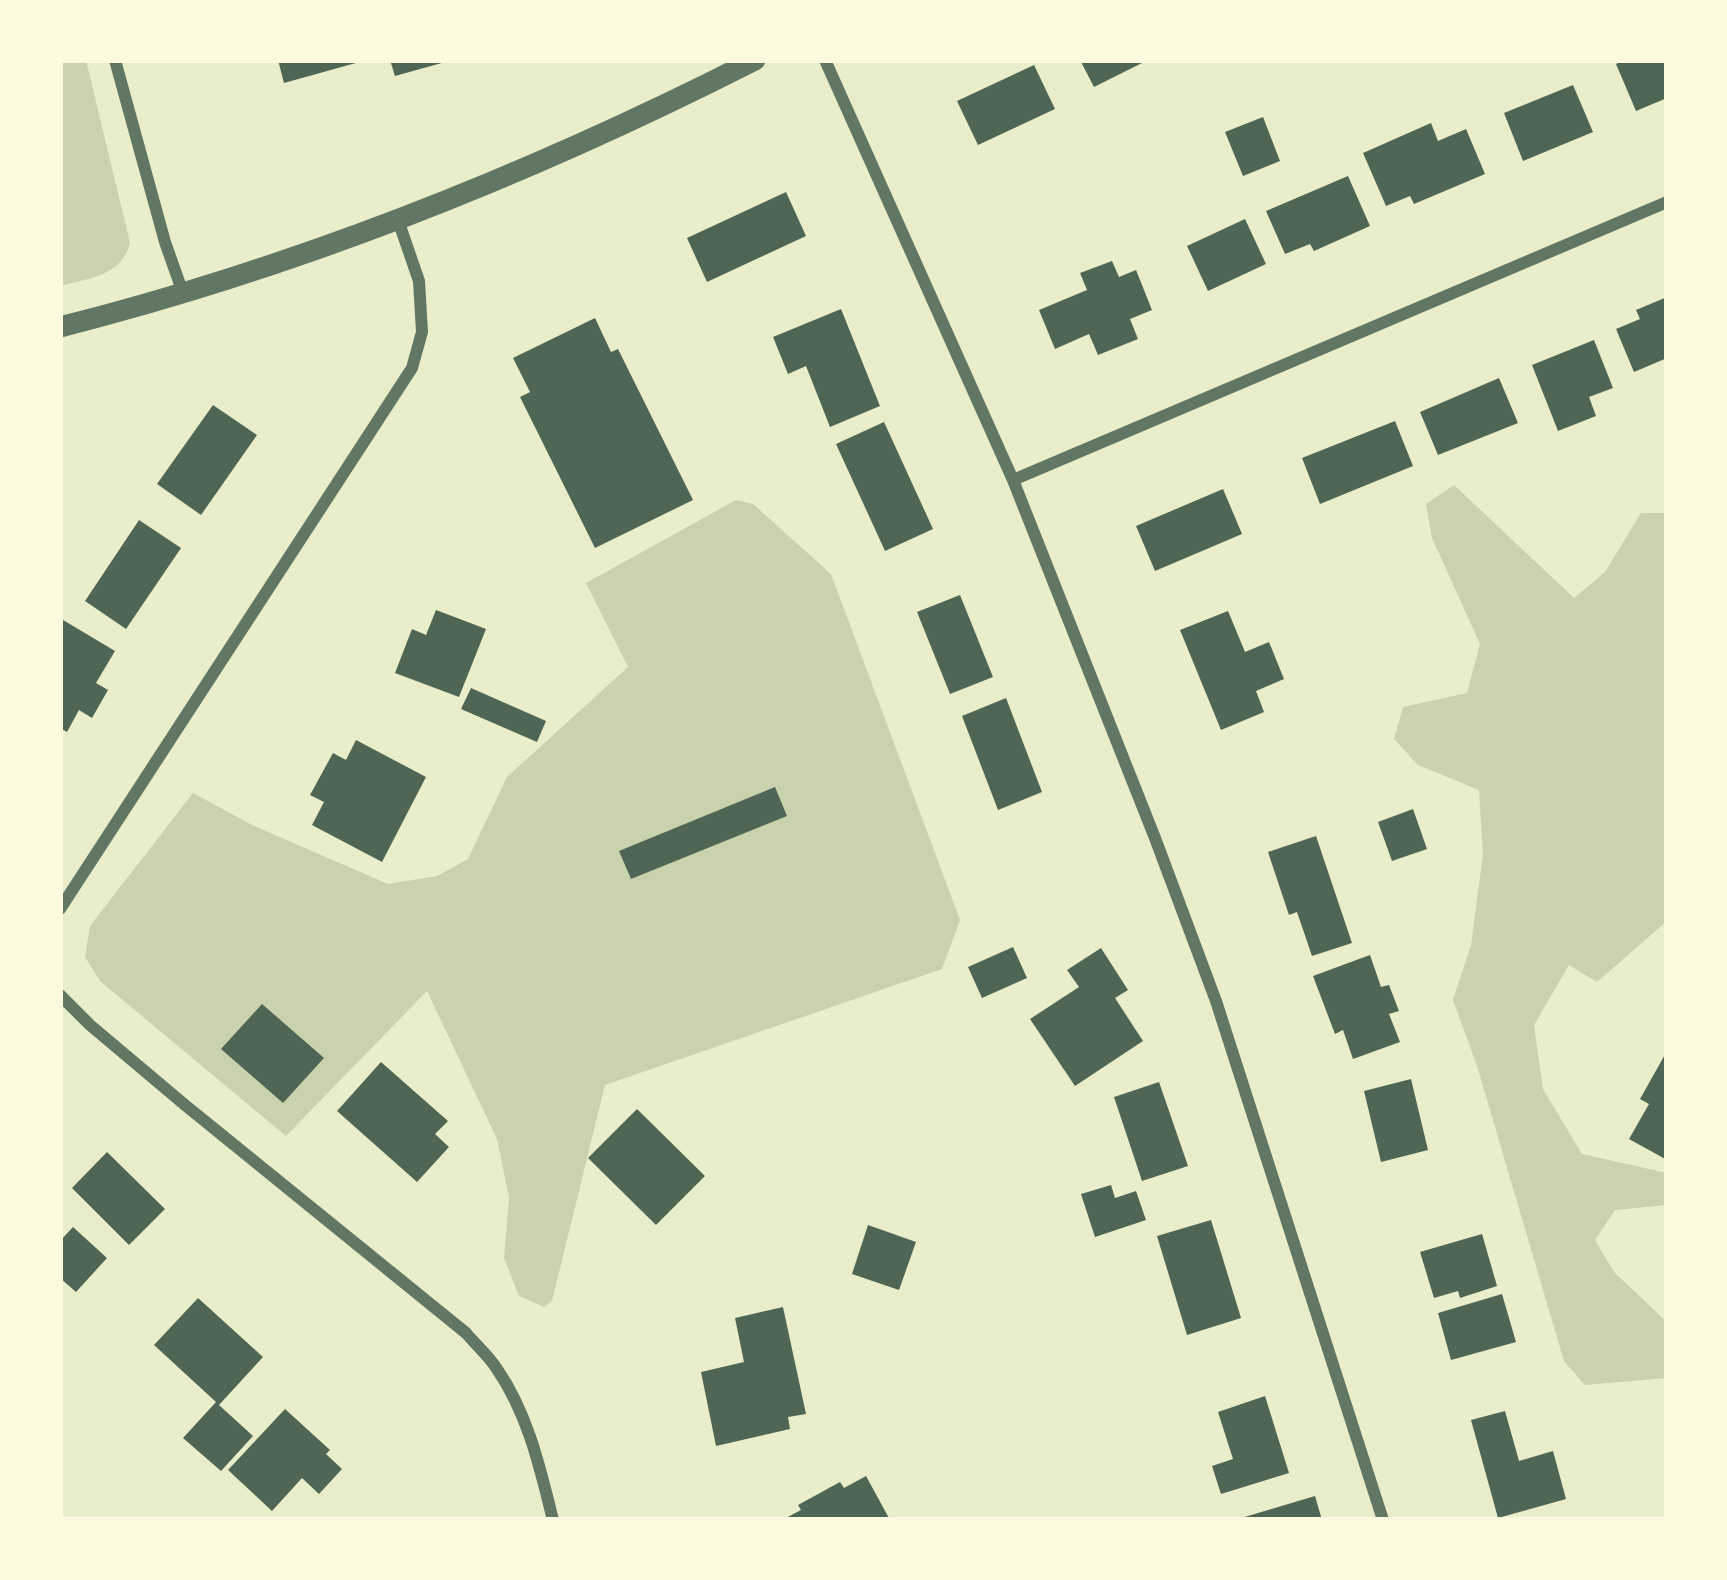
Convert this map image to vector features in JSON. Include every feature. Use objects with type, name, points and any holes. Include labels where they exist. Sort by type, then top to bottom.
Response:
[{"type":"street","points":[[115,60],[183,293]]},
{"type":"street","points":[[60,327],[183,293],[398,220],[626,125],[755,60]]},
{"type":"street","points":[[825,60],[1013,480],[1216,1001],[1383,1520]]},
{"type":"street","points":[[1013,480],[1667,202]]},
{"type":"street","points":[[60,909],[412,368],[422,332],[419,281],[398,220]]},
{"type":"street","points":[[60,995],[202,1119],[466,1334],[496,1366],[514,1399],[532,1441],[553,1520]]},
{"type":"green space","points":[[60,60],[86,60],[130,243],[112,269],[60,286]]},
{"type":"green space","points":[[1454,485],[1574,598],[1605,572],[1641,513],[1667,513],[1667,921],[1597,982],[1569,965],[1534,1025],[1543,1089],[1582,1154],[1667,1173],[1667,1205],[1615,1210],[1595,1240],[1614,1272],[1667,1322],[1667,1378],[1585,1385],[1564,1361],[1453,1000],[1471,945],[1483,854],[1479,790],[1418,765],[1394,739],[1403,707],[1467,693],[1480,644],[1432,538],[1426,504]]},
{"type":"green space","points":[[736,500],[753,504],[831,574],[960,920],[942,969],[605,1085],[552,1301],[544,1307],[519,1296],[504,1258],[509,1197],[497,1139],[427,991],[286,1136],[100,981],[85,957],[90,926],[193,793],[252,825],[388,884],[437,876],[468,859],[507,777],[628,667],[586,583]]},
{"type":"building","points":[[278,60],[363,60],[363,61],[284,83]]},
{"type":"building","points":[[390,60],[449,60],[449,61],[395,76]]},
{"type":"building","points":[[1080,60],[1148,60],[1094,87]]},
{"type":"building","points":[[1667,60],[1667,98],[1636,111],[1616,64]]},
{"type":"building","points":[[1034,65],[1055,109],[978,145],[957,101]]},
{"type":"building","points":[[1573,85],[1593,132],[1523,161],[1504,113]]},
{"type":"building","points":[[1263,117],[1280,161],[1243,176],[1225,132]]},
{"type":"building","points":[[1431,123],[1438,141],[1466,129],[1485,174],[1414,204],[1410,196],[1386,206],[1363,153]]},
{"type":"building","points":[[1348,176],[1370,226],[1314,251],[1310,244],[1285,254],[1266,211]]},
{"type":"building","points":[[786,192],[806,236],[707,282],[687,238]]},
{"type":"building","points":[[1245,219],[1266,264],[1208,291],[1187,246]]},
{"type":"building","points":[[1112,261],[1119,277],[1136,270],[1152,310],[1130,319],[1138,339],[1098,355],[1089,334],[1055,349],[1039,310],[1087,290],[1080,273]]},
{"type":"building","points":[[1667,297],[1667,358],[1634,372],[1616,329],[1640,319],[1636,310]]},
{"type":"building","points":[[841,309],[880,406],[830,427],[806,366],[788,374],[773,337]]},
{"type":"building","points":[[595,318],[611,352],[618,349],[693,500],[595,548],[520,397],[530,392],[513,358]]},
{"type":"building","points":[[1594,340],[1613,388],[1589,397],[1596,416],[1558,431],[1532,365]]},
{"type":"building","points":[[1499,378],[1518,423],[1438,455],[1420,412]]},
{"type":"building","points":[[213,405],[257,435],[201,515],[157,484]]},
{"type":"building","points":[[1395,421],[1413,466],[1320,504],[1302,458]]},
{"type":"building","points":[[884,422],[933,529],[885,551],[836,444]]},
{"type":"building","points":[[1223,489],[1242,534],[1155,571],[1136,526]]},
{"type":"building","points":[[139,520],[181,548],[126,629],[85,601]]},
{"type":"building","points":[[960,595],[993,677],[950,694],[917,612]]},
{"type":"building","points":[[436,610],[486,629],[459,697],[395,673],[412,629],[426,635]]},
{"type":"building","points":[[1228,611],[1245,652],[1269,642],[1284,679],[1256,691],[1264,712],[1221,730],[1180,630]]},
{"type":"building","points":[[63,620],[115,651],[96,683],[108,690],[92,718],[79,710],[67,732],[60,728]]},
{"type":"building","points":[[471,688],[546,721],[537,742],[461,709]]},
{"type":"building","points":[[1006,698],[1042,792],[998,810],[962,716]]},
{"type":"building","points":[[356,740],[426,777],[382,862],[312,825],[324,802],[310,795],[333,753],[346,760]]},
{"type":"building","points":[[775,787],[787,816],[631,879],[619,851]]},
{"type":"building","points":[[1413,809],[1427,849],[1392,861],[1378,822]]},
{"type":"building","points":[[1316,836],[1352,943],[1312,956],[1297,912],[1289,915],[1268,852]]},
{"type":"building","points":[[1013,947],[1027,978],[982,998],[968,967]]},
{"type":"building","points":[[1101,948],[1128,990],[1115,998],[1143,1041],[1075,1086],[1030,1019],[1079,987],[1067,970]]},
{"type":"building","points":[[1370,955],[1381,987],[1389,985],[1399,1011],[1389,1014],[1400,1042],[1353,1059],[1343,1030],[1335,1034],[1313,976]]},
{"type":"building","points":[[262,1004],[324,1058],[283,1103],[221,1049]]},
{"type":"building","points":[[1667,1051],[1667,1160],[1629,1139],[1649,1104],[1640,1099]]},
{"type":"building","points":[[381,1062],[448,1121],[435,1134],[449,1147],[417,1182],[337,1111]]},
{"type":"building","points":[[1411,1079],[1428,1150],[1381,1162],[1364,1091]]},
{"type":"building","points":[[1159,1082],[1188,1166],[1142,1181],[1114,1097]]},
{"type":"building","points":[[637,1109],[705,1176],[656,1225],[588,1158]]},
{"type":"building","points":[[107,1152],[165,1209],[129,1245],[72,1188]]},
{"type":"building","points":[[1111,1185],[1115,1198],[1136,1191],[1146,1220],[1095,1237],[1081,1194]]},
{"type":"building","points":[[1211,1220],[1241,1318],[1187,1335],[1157,1236]]},
{"type":"building","points":[[868,1225],[916,1242],[899,1290],[852,1274]]},
{"type":"building","points":[[73,1227],[107,1258],[76,1292],[60,1278],[60,1241]]},
{"type":"building","points":[[1482,1234],[1497,1286],[1460,1298],[1458,1291],[1434,1298],[1420,1252]]},
{"type":"building","points":[[1502,1294],[1516,1342],[1451,1360],[1438,1313]]},
{"type":"building","points":[[198,1298],[263,1357],[219,1405],[253,1436],[221,1471],[183,1438],[216,1402],[154,1345]]},
{"type":"building","points":[[783,1307],[806,1414],[788,1417],[790,1429],[716,1446],[701,1372],[744,1362],[735,1318]]},
{"type":"building","points":[[1265,1396],[1289,1473],[1221,1494],[1212,1466],[1233,1459],[1218,1412]]},
{"type":"building","points":[[285,1409],[330,1450],[326,1454],[342,1469],[319,1494],[302,1478],[272,1511],[228,1470]]},
{"type":"building","points":[[1505,1411],[1519,1461],[1553,1451],[1566,1499],[1498,1518],[1471,1420]]},
{"type":"building","points":[[866,1476],[890,1520],[782,1520],[801,1510],[798,1505],[840,1482],[844,1488]]},
{"type":"building","points":[[1315,1496],[1322,1520],[1238,1520],[1238,1519]]}]
